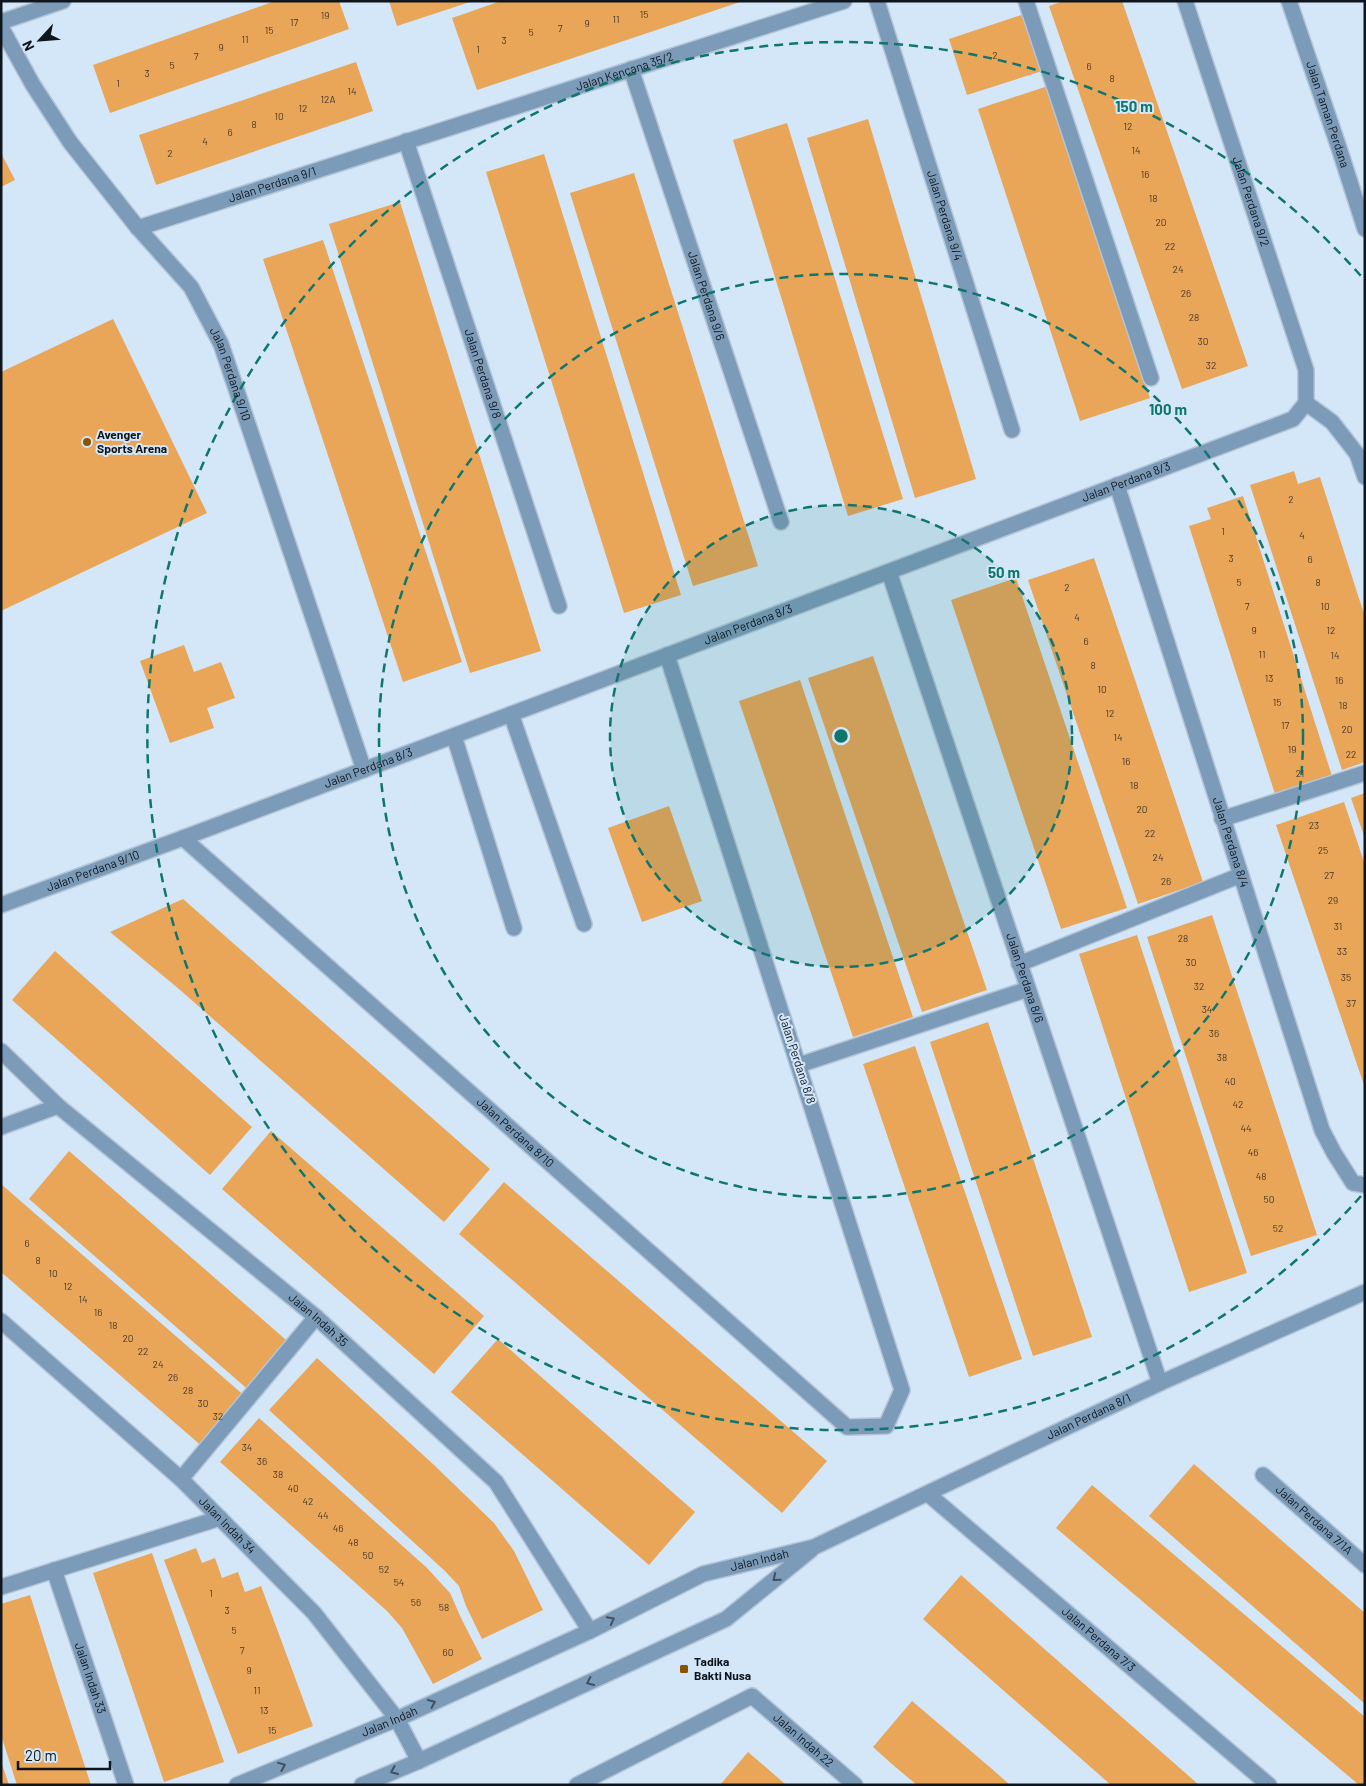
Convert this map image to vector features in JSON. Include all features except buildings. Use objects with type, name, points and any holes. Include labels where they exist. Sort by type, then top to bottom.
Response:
[{"type":"street","points":[[1,22],[63,1]]},
{"type":"street","name":"Jalan Kencana 35/2","points":[[406,141],[844,1]]},
{"type":"street","name":"Jalan Perdana 9/4","points":[[877,1],[1012,430]]},
{"type":"street","points":[[1026,1],[1151,378]]},
{"type":"street","name":"Jalan Perdana 9/2","points":[[1185,1],[1306,370],[1306,403]]},
{"type":"street","name":"Jalan Taman Perdana","points":[[1289,1],[1365,229]]},
{"type":"street","name":"Jalan Perdana 9/10","points":[[1,27],[33,86],[70,142],[138,228],[191,287],[220,344],[364,770]]},
{"type":"street","name":"Jalan Perdana 9/6","points":[[631,69],[781,522]]},
{"type":"street","name":"Jalan Perdana 9/1","points":[[138,228],[406,141]]},
{"type":"street","name":"Jalan Perdana 9/8","points":[[406,141],[559,606]]},
{"type":"street","points":[[1306,403],[1332,422],[1357,454],[1365,477]]},
{"type":"street","name":"Jalan Perdana 8/3","points":[[183,838],[1293,419],[1306,403]]},
{"type":"street","name":"Jalan Perdana 8/4","points":[[1117,485],[1322,1130],[1353,1183],[1365,1185]]},
{"type":"street","name":"Jalan Perdana 8/6","points":[[888,572],[1160,1384]]},
{"type":"street","name":"Jalan Perdana 8/8","points":[[668,655],[902,1390],[886,1426],[847,1427]]},
{"type":"street","points":[[511,714],[584,924]]},
{"type":"street","points":[[454,736],[514,928]]},
{"type":"street","points":[[1222,819],[1365,773]]},
{"type":"street","name":"Jalan Perdana 9/10","points":[[1,905],[183,838]]},
{"type":"street","name":"Jalan Perdana 8/10","points":[[183,838],[847,1427]]},
{"type":"street","points":[[1019,964],[1240,875]]},
{"type":"street","points":[[799,1066],[1028,989]]},
{"type":"street","name":"Jalan Indah 35","points":[[1,1051],[58,1106],[316,1317],[496,1482],[590,1631]]},
{"type":"street","points":[[1,1127],[58,1106]]},
{"type":"street","name":"Jalan Perdana 8/1","points":[[814,1547],[1160,1384],[1365,1292]]},
{"type":"street","points":[[181,1479],[316,1317]]},
{"type":"street","name":"Jalan Indah 34","points":[[1,1321],[181,1479],[314,1613],[397,1719],[419,1761]]},
{"type":"street","name":"Jalan Perdana 7/1A","points":[[1263,1475],[1365,1565]]},
{"type":"street","name":"Jalan Perdana 7/3","points":[[928,1494],[1269,1785]]},
{"type":"street","points":[[1,1586],[220,1518]]},
{"type":"street","name":"Jalan Indah","points":[[237,1785],[397,1719],[590,1631],[703,1574],[814,1547]]},
{"type":"street","name":"Jalan Indah","points":[[362,1785],[419,1761],[726,1619],[814,1547]]},
{"type":"street","name":"Jalan Indah 33","points":[[54,1570],[126,1785]]},
{"type":"street","name":"Jalan Indah 22","points":[[577,1785],[752,1696],[855,1785]]},
{"type":"place","name":"Avenger Sports Arena","points":[[87,442]]},
{"type":"place","name":"Tadika Bakti Nusa","points":[[684,1669]]}]
